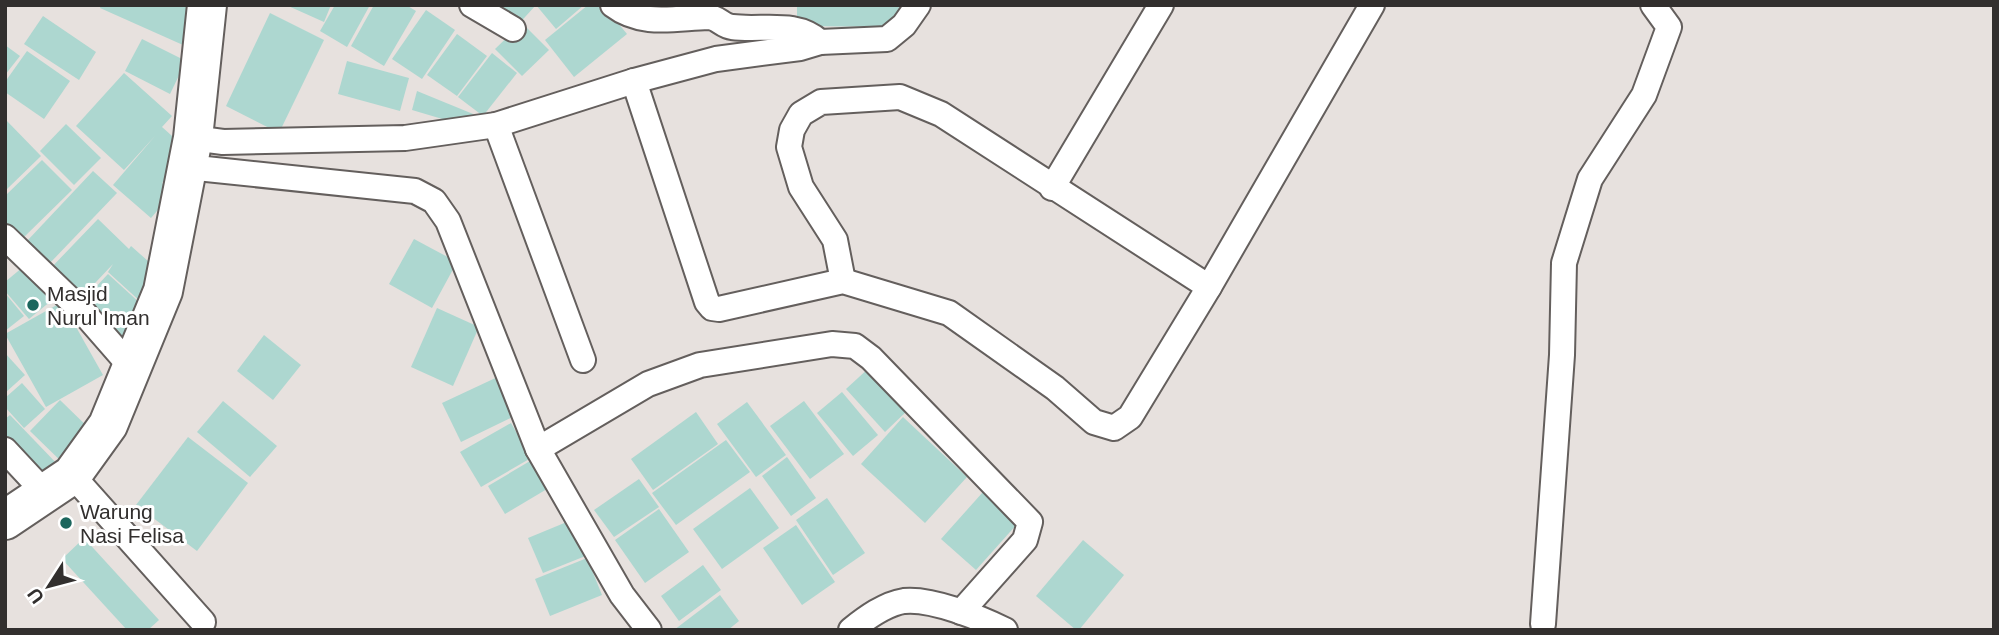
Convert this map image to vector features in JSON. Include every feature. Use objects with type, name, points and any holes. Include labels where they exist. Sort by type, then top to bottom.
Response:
[{"type":"main road","points":[[5,520],[59,485],[108,425],[163,291],[190,153],[207,5]]},
{"type":"street","points":[[472,5],[513,29]]},
{"type":"street","points":[[613,5],[638,18],[660,21],[711,17],[732,27],[806,32],[820,42]]},
{"type":"street","points":[[190,153],[223,142],[405,138],[496,125],[634,81],[716,59],[800,48],[820,42],[887,39],[904,25],[918,5]]},
{"type":"street","points":[[1052,188],[1161,5]]},
{"type":"street","points":[[634,81],[708,305],[719,309],[843,281],[949,313],[1055,388],[1094,422],[1114,428],[1130,417],[1209,288],[1372,5]]},
{"type":"street","points":[[1543,624],[1562,355],[1564,263],[1590,179],[1644,95],[1669,27],[1653,5]]},
{"type":"street","points":[[843,281],[835,240],[801,187],[789,148],[792,130],[801,114],[821,102],[900,97],[941,114],[1209,288]]},
{"type":"street","points":[[496,125],[583,360]]},
{"type":"street","points":[[190,153],[415,191],[434,201],[448,222],[537,449],[622,595],[649,630]]},
{"type":"street","points":[[5,237],[84,313],[132,368]]},
{"type":"street","points":[[537,449],[648,384],[699,365],[832,344],[855,346],[871,358],[1030,522],[1025,540],[961,612]]},
{"type":"street","points":[[5,450],[59,485],[203,622]]},
{"type":"street","points":[[851,630],[869,616],[904,601],[927,603],[961,612],[1005,630]]},
{"type":"building","points":[[101,5],[190,5],[199,10],[183,45],[100,8]]},
{"type":"building","points":[[286,5],[331,5],[324,22]]},
{"type":"building","points":[[335,5],[370,5],[347,47],[320,31]]},
{"type":"building","points":[[374,5],[406,5],[416,11],[384,66],[351,46]]},
{"type":"building","points":[[498,5],[536,5],[515,28],[495,9]]},
{"type":"building","points":[[536,5],[584,5],[556,29]]},
{"type":"building","points":[[588,5],[603,5],[627,34],[574,77],[545,40]]},
{"type":"building","points":[[797,5],[899,5],[898,27],[797,26]]},
{"type":"building","points":[[426,10],[455,30],[422,79],[392,59]]},
{"type":"building","points":[[270,13],[324,40],[279,133],[226,106]]},
{"type":"building","points":[[43,16],[96,52],[79,80],[24,44]]},
{"type":"building","points":[[522,23],[549,50],[522,76],[495,49]]},
{"type":"building","points":[[457,34],[487,56],[457,96],[427,75]]},
{"type":"building","points":[[142,39],[186,61],[170,94],[125,71]]},
{"type":"building","points":[[5,45],[20,56],[5,75]]},
{"type":"building","points":[[27,51],[70,81],[44,119],[5,92],[5,82]]},
{"type":"building","points":[[492,53],[517,73],[483,116],[458,97]]},
{"type":"building","points":[[347,61],[409,78],[400,111],[338,94]]},
{"type":"building","points":[[124,73],[172,116],[162,127],[190,152],[162,183],[173,192],[151,218],[113,185],[155,136],[124,170],[76,126]]},
{"type":"building","points":[[417,91],[478,116],[466,126],[412,110]]},
{"type":"building","points":[[5,119],[41,156],[5,191]]},
{"type":"building","points":[[66,124],[101,158],[74,185],[40,151]]},
{"type":"building","points":[[42,160],[72,190],[21,240],[5,224],[5,196]]},
{"type":"building","points":[[93,171],[117,193],[50,263],[27,241]]},
{"type":"building","points":[[98,219],[129,249],[131,246],[166,277],[142,303],[108,272],[113,264],[79,300],[48,271]]},
{"type":"building","points":[[414,239],[457,262],[432,308],[389,284]]},
{"type":"building","points":[[29,262],[57,296],[29,319],[5,291],[5,282]]},
{"type":"building","points":[[108,274],[152,314],[125,343],[81,303]]},
{"type":"building","points":[[5,293],[24,316],[5,331]]},
{"type":"building","points":[[62,302],[103,375],[46,407],[5,334]]},
{"type":"building","points":[[437,308],[479,327],[453,386],[411,367]]},
{"type":"building","points":[[264,335],[301,365],[273,400],[237,371]]},
{"type":"building","points":[[5,353],[25,375],[5,393]]},
{"type":"building","points":[[870,367],[909,409],[885,432],[846,389]]},
{"type":"building","points":[[504,374],[523,412],[461,442],[442,403]]},
{"type":"building","points":[[22,383],[45,409],[24,428],[5,407],[5,398]]},
{"type":"building","points":[[842,392],[878,435],[853,456],[817,413]]},
{"type":"building","points":[[60,400],[98,437],[68,468],[30,431]]},
{"type":"building","points":[[223,401],[277,446],[250,477],[197,432]]},
{"type":"building","points":[[804,401],[844,454],[810,479],[770,426]]},
{"type":"building","points":[[747,402],[786,455],[756,477],[717,424]]},
{"type":"building","points":[[696,412],[718,444],[653,490],[631,459]]},
{"type":"building","points":[[10,415],[61,468],[42,483],[5,442],[5,419]]},
{"type":"building","points":[[903,417],[967,477],[925,523],[861,464]]},
{"type":"building","points":[[511,423],[531,458],[481,487],[460,452]]},
{"type":"building","points":[[188,437],[248,483],[197,551],[136,505]]},
{"type":"building","points":[[726,440],[750,472],[676,525],[652,493]]},
{"type":"building","points":[[787,457],[816,498],[791,516],[762,476]]},
{"type":"building","points":[[530,461],[547,489],[505,514],[488,486]]},
{"type":"building","points":[[639,479],[659,507],[614,537],[594,510]]},
{"type":"building","points":[[750,488],[779,528],[722,569],[693,529]]},
{"type":"building","points":[[983,492],[1018,523],[976,570],[941,539]]},
{"type":"building","points":[[827,498],[865,553],[833,575],[796,520]]},
{"type":"building","points":[[659,509],[689,552],[645,583],[615,540]]},
{"type":"building","points":[[574,519],[588,555],[543,573],[528,538]]},
{"type":"building","points":[[796,525],[835,582],[802,605],[763,548]]},
{"type":"building","points":[[84,538],[159,620],[148,630],[127,630],[62,559]]},
{"type":"building","points":[[1083,540],[1124,575],[1079,630],[1076,630],[1036,596]]},
{"type":"building","points":[[587,558],[602,595],[550,616],[535,579]]},
{"type":"building","points":[[703,565],[721,590],[679,621],[661,596]]},
{"type":"building","points":[[720,595],[739,621],[728,630],[674,630]]},
{"type":"place","name":"Masjid Nurul Iman","points":[[33,305]]},
{"type":"place","name":"Warung Nasi Felisa","points":[[66,523]]}]
